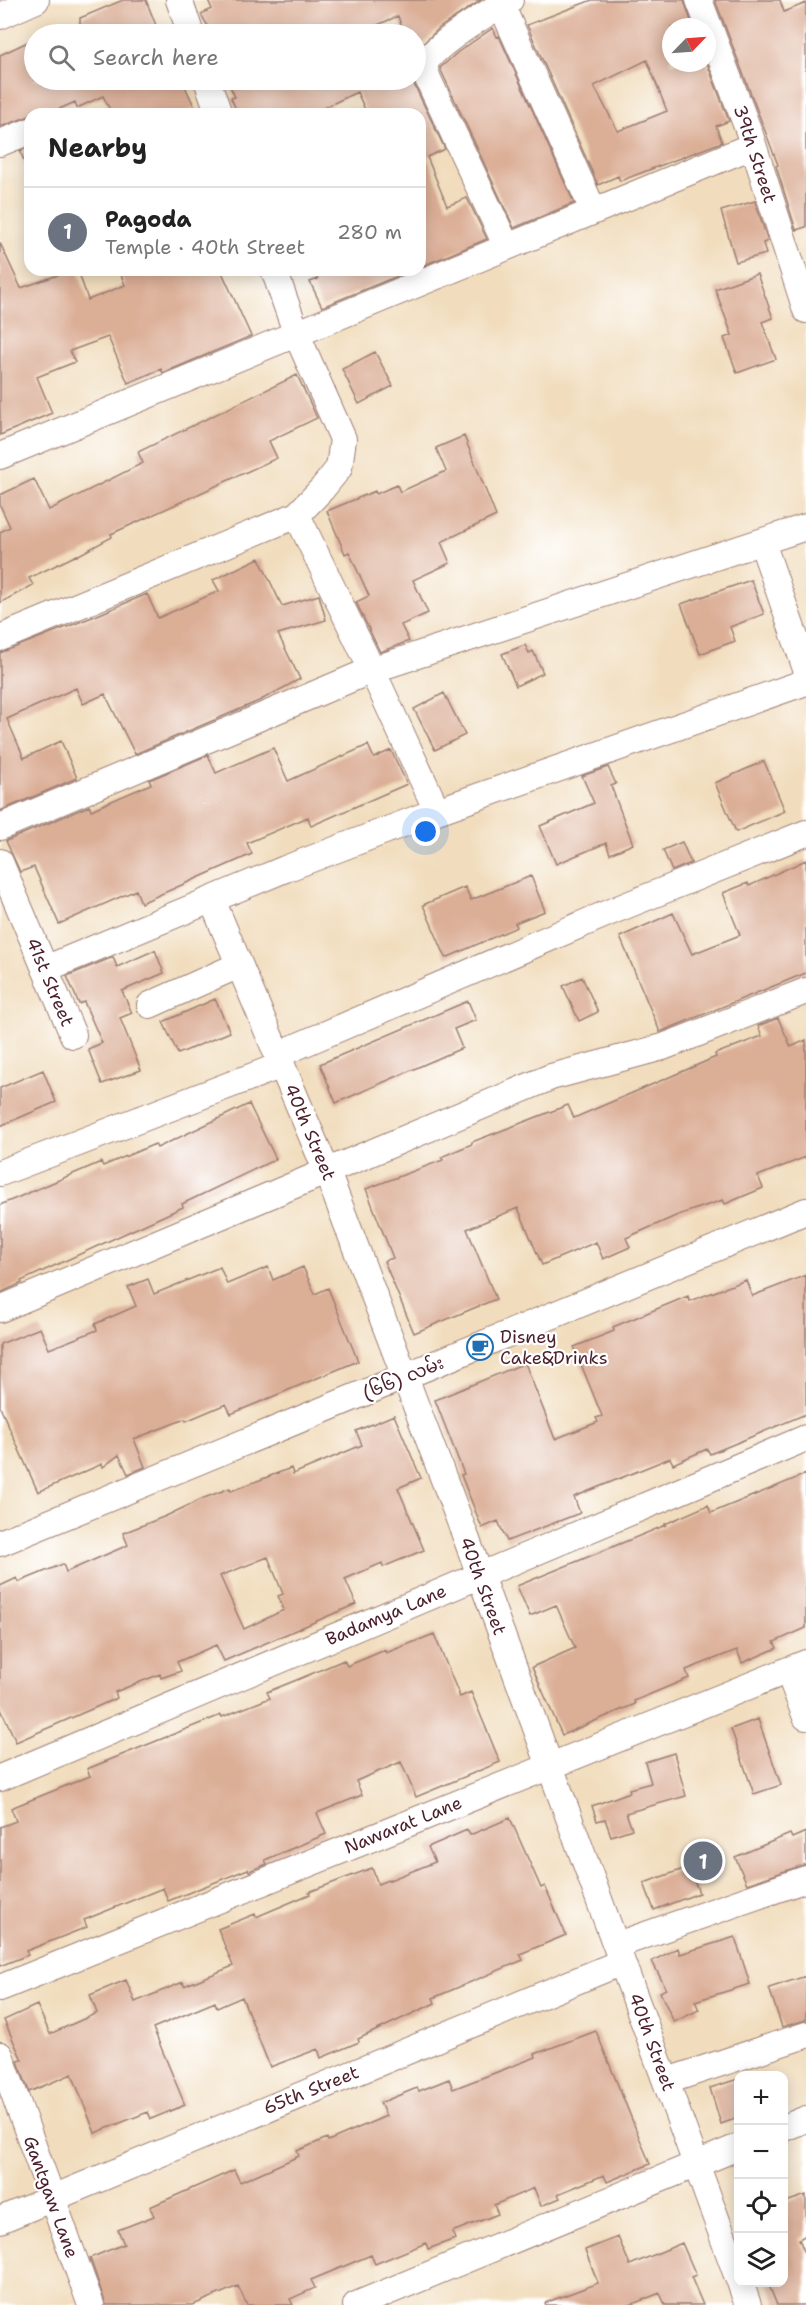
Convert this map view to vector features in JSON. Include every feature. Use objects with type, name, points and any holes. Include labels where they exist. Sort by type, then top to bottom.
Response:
[{"type":"street","points":[[0,16],[36,0]]},
{"type":"street","points":[[178,0],[187,24]]},
{"type":"street","name":"39th Street","points":[[699,0],[749,132],[806,310]]},
{"type":"street","points":[[426,61],[447,40],[503,2],[593,210]]},
{"type":"street","points":[[426,72],[507,247]]},
{"type":"street","points":[[211,90],[217,108]]},
{"type":"street","points":[[0,143],[24,133]]},
{"type":"street","points":[[0,456],[752,146]]},
{"type":"street","points":[[0,638],[297,515],[339,468],[343,439],[297,335],[276,276]]},
{"type":"street","points":[[297,515],[437,811]]},
{"type":"street","points":[[0,827],[372,670],[806,527]]},
{"type":"street","points":[[762,542],[806,669]]},
{"type":"street","points":[[45,969],[285,869],[437,811],[806,682]]},
{"type":"street","points":[[0,1173],[279,1060],[615,910],[806,833]]},
{"type":"street","name":"41st Street","points":[[0,862],[73,1035]]},
{"type":"street","name":"40th Street","points":[[212,900],[327,1172],[480,1575],[734,2267]]},
{"type":"street","points":[[150,1005],[239,965]]},
{"type":"street","points":[[0,1309],[551,1077],[663,1047],[806,991]]},
{"type":"street","name":"(၆၆) လမ်း","points":[[0,1543],[806,1211]]},
{"type":"street","name":"Badamya Lane","points":[[0,1778],[806,1438]]},
{"type":"street","points":[[797,1667],[806,1718]]},
{"type":"street","name":"Nawarat Lane","points":[[0,1988],[797,1667]]},
{"type":"street","name":"65th Street","points":[[0,2220],[619,1953],[806,1879]]},
{"type":"street","points":[[667,2081],[806,2035]]},
{"type":"street","name":"Gantgaw Lane","points":[[0,2055],[91,2305]]},
{"type":"street","points":[[788,2126],[806,2119]]},
{"type":"street","points":[[356,2305],[734,2149]]},
{"type":"street","points":[[741,2287],[748,2305]]},
{"type":"building","points":[[123,0],[146,0],[155,24],[80,24],[80,18]]},
{"type":"building","points":[[208,0],[481,0],[439,28],[426,41],[426,24],[401,24],[398,16],[380,24],[206,24],[201,14],[212,9]]},
{"type":"building","points":[[592,0],[684,0],[690,18],[662,18],[662,72],[710,72],[729,121],[716,126],[722,142],[620,181],[618,176],[598,185],[527,25]],"holes":[[[647,60],[667,111],[618,131],[594,86]]]},
{"type":"building","points":[[715,0],[780,0],[784,12],[806,3],[806,227],[796,230],[776,166],[778,165]]},
{"type":"building","points":[[493,28],[497,37],[499,36],[574,203],[514,228],[440,68],[458,52]]},
{"type":"building","points":[[24,44],[24,90],[187,90],[195,108],[109,108],[103,96],[77,108],[75,102],[62,108],[24,108],[24,118],[0,127],[0,55]]},
{"type":"building","points":[[232,90],[417,90],[425,108],[364,108],[357,92],[324,108],[235,108],[231,98],[235,97]]},
{"type":"building","points":[[426,109],[445,149],[427,157],[447,206],[467,198],[487,239],[426,264]]},
{"type":"building","points":[[24,149],[24,161],[20,151]]},
{"type":"building","points":[[755,201],[768,241],[763,243],[766,254],[736,262],[721,211]]},
{"type":"building","points":[[0,243],[21,288],[55,276],[80,276],[88,300],[125,285],[121,276],[224,276],[251,336],[163,373],[161,369],[128,383],[108,337],[70,351],[75,362],[37,377],[52,413],[0,435]]},
{"type":"building","points":[[757,274],[773,318],[762,322],[776,359],[737,373],[724,338],[732,335],[715,289]]},
{"type":"building","points":[[317,276],[397,276],[322,307],[310,282],[318,279]]},
{"type":"building","points":[[375,352],[393,386],[359,404],[342,369]]},
{"type":"building","points":[[297,375],[317,418],[269,441],[277,458],[111,534],[112,537],[77,556],[29,578],[33,585],[0,603],[0,532],[10,527],[0,505],[0,495],[34,479],[49,510],[143,463],[138,452]]},
{"type":"building","points":[[464,436],[496,516],[441,542],[450,563],[413,580],[428,613],[401,625],[409,641],[380,652],[356,602],[369,596],[349,552],[345,554],[327,511],[375,491],[376,494],[397,485],[400,492],[446,471],[436,448]]},
{"type":"building","points":[[259,558],[282,606],[319,595],[326,620],[278,634],[300,679],[261,700],[135,754],[105,694],[83,704],[76,688],[7,719],[24,758],[61,741],[77,778],[0,811],[0,653],[147,594],[158,618],[219,591],[213,580]]},
{"type":"building","points":[[751,580],[764,614],[730,627],[735,641],[700,654],[681,604]]},
{"type":"building","points":[[525,645],[529,653],[533,651],[543,673],[516,686],[502,654]]},
{"type":"building","points":[[444,693],[465,735],[435,750],[414,709]]},
{"type":"building","points":[[368,745],[374,758],[391,750],[407,784],[311,826],[308,817],[247,843],[252,854],[141,903],[136,890],[59,924],[34,867],[20,872],[6,841],[89,806],[91,810],[151,784],[149,780],[208,755],[216,773],[273,748],[288,781]]},
{"type":"building","points":[[764,761],[785,811],[736,832],[715,783]]},
{"type":"building","points":[[608,767],[616,784],[611,786],[633,844],[610,854],[606,843],[556,864],[540,826],[594,803],[582,776]]},
{"type":"building","points":[[682,842],[691,863],[672,871],[663,850]]},
{"type":"building","points":[[806,860],[806,973],[660,1032],[620,937],[673,913],[692,954],[740,935],[723,893],[748,883],[749,886]]},
{"type":"building","points":[[531,876],[545,911],[515,923],[517,927],[446,958],[423,905],[465,887],[471,900]]},
{"type":"building","points":[[155,950],[164,973],[122,991],[132,1013],[120,1018],[141,1070],[102,1084],[88,1049],[102,1043],[84,1002],[79,1004],[67,976],[113,957],[117,967]]},
{"type":"building","points":[[582,977],[598,1012],[579,1021],[563,986]]},
{"type":"building","points":[[215,999],[230,1032],[178,1054],[163,1022]]},
{"type":"building","points":[[468,1001],[476,1020],[454,1029],[462,1048],[336,1103],[320,1064]]},
{"type":"building","points":[[778,1018],[791,1047],[806,1040],[806,1157],[758,1176],[763,1188],[725,1204],[723,1200],[678,1215],[626,1238],[630,1247],[603,1259],[596,1242],[542,1265],[518,1208],[467,1229],[496,1299],[414,1333],[384,1261],[393,1258],[366,1189],[443,1160],[441,1157],[472,1144],[472,1142],[568,1105],[574,1118],[716,1057],[715,1054],[762,1036],[758,1026]]},
{"type":"building","points":[[43,1070],[56,1102],[0,1126],[0,1088]]},
{"type":"building","points":[[249,1104],[276,1159],[182,1204],[183,1207],[21,1281],[22,1283],[0,1293],[0,1205],[101,1162],[103,1166],[155,1144],[157,1148]]},
{"type":"building","points":[[220,1267],[227,1284],[268,1267],[273,1280],[303,1267],[315,1294],[328,1288],[358,1361],[231,1414],[226,1404],[134,1439],[145,1467],[128,1474],[119,1455],[103,1467],[102,1464],[38,1492],[0,1407],[0,1344],[40,1328],[49,1349],[97,1330],[95,1324],[136,1306],[128,1287],[148,1279],[154,1294]]},
{"type":"building","points":[[806,1275],[806,1414],[710,1454],[707,1449],[673,1464],[670,1458],[574,1497],[580,1513],[507,1541],[498,1521],[482,1528],[435,1400],[525,1363],[555,1439],[598,1422],[596,1418],[602,1416],[574,1347],[614,1331],[613,1327],[688,1296],[690,1301],[746,1280],[752,1296]]},
{"type":"building","points":[[394,1415],[421,1478],[398,1488],[424,1550],[383,1567],[382,1563],[345,1579],[356,1604],[224,1661],[216,1645],[177,1662],[181,1671],[161,1678],[160,1674],[115,1692],[117,1698],[16,1742],[0,1707],[0,1586],[17,1578],[19,1582],[63,1564],[66,1572],[128,1545],[123,1533],[204,1498],[230,1488],[231,1491],[291,1468],[293,1474],[362,1445],[356,1431]],"holes":[[[268,1557],[283,1594],[278,1596],[284,1610],[244,1629],[220,1576]]]},
{"type":"building","points":[[806,1474],[806,1628],[774,1642],[777,1648],[742,1663],[737,1650],[686,1670],[689,1678],[562,1735],[532,1667],[575,1648],[556,1605],[530,1616],[517,1586],[666,1525],[708,1505],[711,1513]]},
{"type":"building","points":[[434,1634],[460,1697],[471,1692],[500,1762],[416,1797],[401,1762],[356,1781],[362,1795],[317,1813],[326,1834],[265,1860],[267,1864],[249,1871],[248,1869],[168,1901],[163,1888],[84,1920],[87,1927],[26,1951],[28,1955],[0,1966],[0,1827],[16,1821],[11,1808],[90,1776],[87,1769],[221,1715],[222,1717],[270,1698],[267,1692],[344,1660],[347,1666],[385,1650],[386,1653]]},
{"type":"building","points":[[758,1719],[781,1785],[754,1794],[731,1729]]},
{"type":"building","points":[[674,1753],[686,1796],[626,1813],[632,1829],[611,1836],[605,1819],[597,1821],[592,1806],[630,1792],[629,1789],[651,1783],[645,1762]]},
{"type":"building","points":[[510,1818],[541,1888],[545,1886],[566,1935],[520,1954],[523,1960],[433,1998],[435,2003],[358,2039],[359,2042],[321,2058],[318,2049],[270,2067],[242,1997],[217,2008],[215,2002],[153,2028],[185,2105],[151,2119],[148,2112],[95,2133],[72,2074],[29,2092],[18,2061],[22,2060],[4,2020],[37,2005],[50,2034],[97,2013],[90,1995],[126,1980],[135,2002],[183,1982],[184,1986],[233,1966],[218,1929],[255,1914],[256,1917],[310,1894],[309,1892],[372,1868],[378,1884],[390,1880],[435,1862],[428,1847],[467,1830],[470,1835]]},
{"type":"building","points":[[806,1832],[806,1864],[747,1884],[735,1857],[790,1834],[792,1838]]},
{"type":"building","points":[[689,1867],[699,1893],[654,1910],[644,1883]]},
{"type":"building","points":[[735,1937],[750,1984],[695,2001],[699,2010],[674,2022],[660,1992],[666,1989],[652,1961],[678,1948],[680,1954]]},
{"type":"building","points":[[806,1976],[806,2020],[782,2027],[769,1988]]},
{"type":"building","points":[[596,2031],[650,2164],[607,2182],[604,2175],[558,2194],[560,2198],[541,2206],[534,2188],[494,2205],[498,2214],[452,2232],[455,2239],[428,2249],[426,2243],[375,2264],[371,2255],[311,2280],[315,2288],[290,2299],[293,2305],[247,2305],[238,2286],[193,2305],[106,2305],[90,2258],[124,2244],[118,2230],[154,2216],[150,2207],[234,2170],[240,2182],[299,2156],[297,2151],[327,2138],[328,2141],[386,2116],[380,2103],[417,2088],[419,2091],[449,2079],[453,2089]]},
{"type":"building","points":[[734,2080],[734,2119],[721,2124],[710,2088]]},
{"type":"building","points":[[806,2195],[806,2235],[799,2239],[806,2256],[806,2305],[777,2305],[770,2287],[788,2287],[788,2201]]},
{"type":"building","points":[[618,2237],[630,2265],[682,2243],[696,2275],[691,2277],[703,2305],[665,2305],[660,2293],[630,2305],[546,2305],[545,2303],[598,2283],[585,2250]]},
{"type":"place","name":"Disney Cake&Drinks","points":[[480,1347]]},
{"type":"place","name":"Pagoda","points":[[703,1861]]}]
